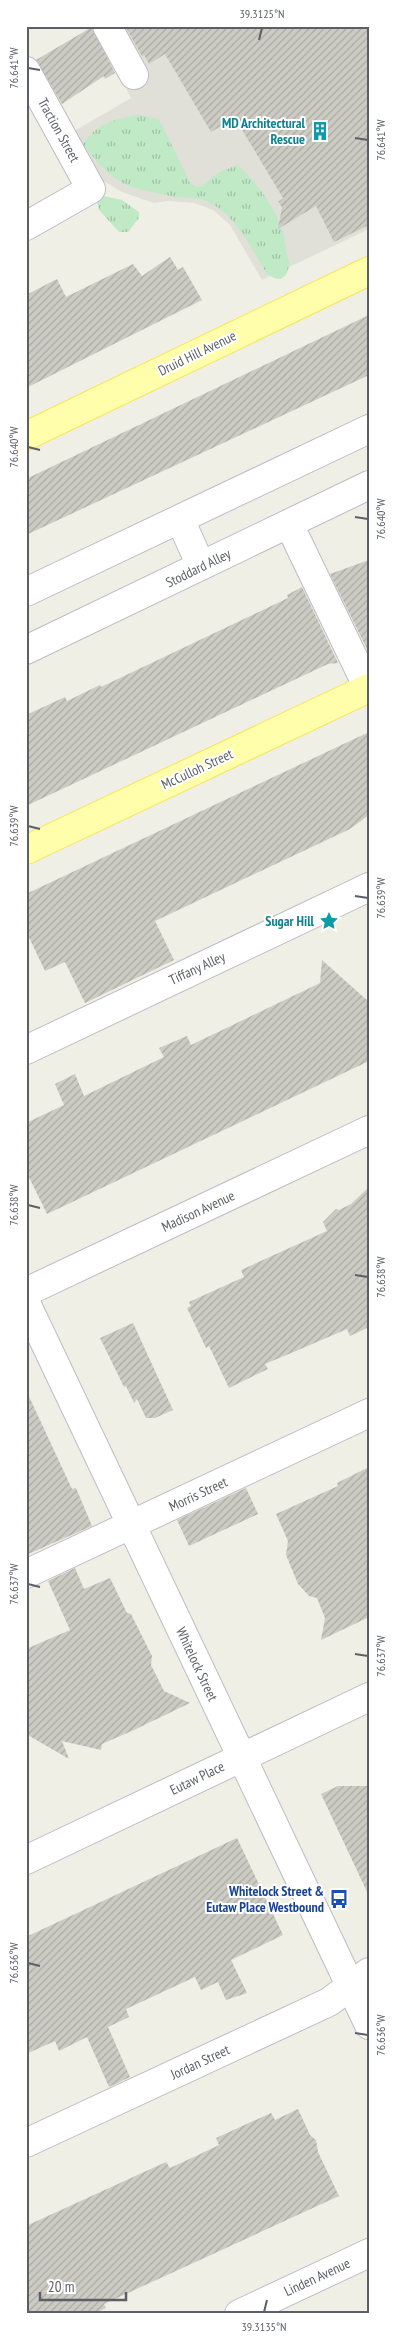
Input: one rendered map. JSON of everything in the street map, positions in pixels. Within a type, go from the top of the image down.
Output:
[{"type":"main road","name":"Druid Hill Avenue","points":[[26,436],[369,270]]},
{"type":"main road","name":"McCulloh Street","points":[[26,850],[368,689]]},
{"type":"street","points":[[106,26],[134,75]]},
{"type":"street","name":"Traction Street","points":[[26,71],[91,189],[26,226]]},
{"type":"street","points":[[26,592],[369,429]]},
{"type":"street","name":"Stoddard Alley","points":[[26,650],[369,485]]},
{"type":"street","points":[[180,519],[202,566]]},
{"type":"street","points":[[289,524],[368,689]]},
{"type":"street","name":"Tiffany Alley","points":[[26,1050],[369,886]]},
{"type":"street","name":"Madison Avenue","points":[[26,1292],[369,1130]]},
{"type":"street","name":"Whitelock Street","points":[[26,1303],[240,1757],[359,1978],[369,2025]]},
{"type":"street","name":"Morris Street","points":[[26,1574],[369,1413]]},
{"type":"street","name":"Eutaw Place","points":[[26,1860],[240,1757],[369,1698]]},
{"type":"street","name":"Jordan Street","points":[[26,2143],[324,2004],[359,1978]]},
{"type":"street","name":"Linden Avenue","points":[[239,2314],[369,2253]]},
{"type":"shaded area","points":[[92,26],[369,26],[369,229],[262,280],[230,225],[213,210],[194,203],[169,201],[154,203],[122,192],[90,173],[71,133],[131,98]]},
{"type":"green space","points":[[139,115],[159,119],[190,183],[197,187],[202,186],[218,173],[237,165],[251,178],[258,186],[280,223],[290,265],[286,275],[281,279],[267,274],[242,233],[226,214],[217,207],[199,199],[159,194],[123,183],[104,169],[83,144],[94,131],[108,123]]},
{"type":"green space","points":[[99,195],[122,200],[139,212],[139,218],[128,232],[119,232],[99,210],[96,197]]},
{"type":"building","name":"MD Architectural Rescue","points":[[125,26],[369,26],[369,225],[334,242],[316,206],[278,229],[282,207],[278,202],[283,198],[235,118],[211,132],[165,54],[149,64],[144,55],[142,56]]},
{"type":"building","points":[[92,27],[115,73],[105,79],[104,76],[62,104],[36,60]]},
{"type":"building","points":[[170,257],[178,270],[183,267],[202,300],[26,388],[26,295],[57,279],[66,297],[133,264],[142,276]]},
{"type":"building","points":[[369,315],[369,375],[26,535],[26,479]]},
{"type":"building","points":[[369,560],[369,653],[330,574]]},
{"type":"building","points":[[302,587],[338,663],[328,664],[26,806],[26,715],[65,697],[67,701],[100,685],[101,687],[288,598],[287,595]]},
{"type":"building","points":[[369,732],[369,815],[350,829],[155,921],[174,960],[85,1003],[65,962],[45,971],[26,931],[26,894]]},
{"type":"building","points":[[322,960],[369,1002],[369,1061],[47,1214],[26,1171],[26,1123],[64,1105],[55,1084],[75,1074],[84,1096],[164,1057],[159,1048],[187,1036],[191,1045],[320,983]]},
{"type":"building","points":[[369,1187],[369,1327],[350,1336],[347,1329],[265,1364],[268,1369],[229,1388],[209,1346],[206,1348],[187,1308],[191,1306],[189,1302],[244,1277],[241,1270],[327,1231],[323,1222],[336,1209],[339,1210],[351,1204]]},
{"type":"building","points":[[133,1323],[173,1410],[155,1418],[146,1418],[137,1399],[134,1403],[100,1338]]},
{"type":"building","points":[[26,1390],[72,1489],[76,1488],[92,1526],[26,1555]]},
{"type":"building","points":[[369,1467],[369,1617],[321,1640],[325,1618],[317,1598],[309,1596],[298,1584],[286,1555],[288,1541],[276,1514],[338,1486],[337,1483]]},
{"type":"building","points":[[246,1488],[258,1514],[189,1546],[177,1520]]},
{"type":"building","points":[[75,1568],[84,1589],[110,1578],[127,1613],[131,1614],[152,1656],[151,1665],[164,1691],[190,1703],[102,1744],[101,1750],[62,1741],[69,1759],[26,1734],[26,1649],[70,1630],[48,1581]]},
{"type":"building","points":[[338,1786],[369,1786],[369,1896],[321,1794]]},
{"type":"building","points":[[237,1838],[283,1935],[231,1960],[247,1993],[226,2000],[218,1982],[201,1990],[195,1977],[126,2009],[129,2017],[108,2027],[130,2077],[109,2087],[87,2037],[59,2051],[55,2041],[26,2054],[26,1937]]},
{"type":"building","points":[[298,2109],[310,2135],[316,2140],[318,2152],[339,2196],[104,2304],[106,2308],[93,2314],[26,2314],[26,2226],[166,2162],[170,2168],[219,2145],[216,2138],[271,2113],[275,2120]]},
{"type":"place","name":"MD Architectural Rescue","points":[[320,131]]},
{"type":"place","name":"Sugar Hill","points":[[329,921]]},
{"type":"place","name":"Whitelock Street & Eutaw Place Westbound","points":[[339,1899]]}]
